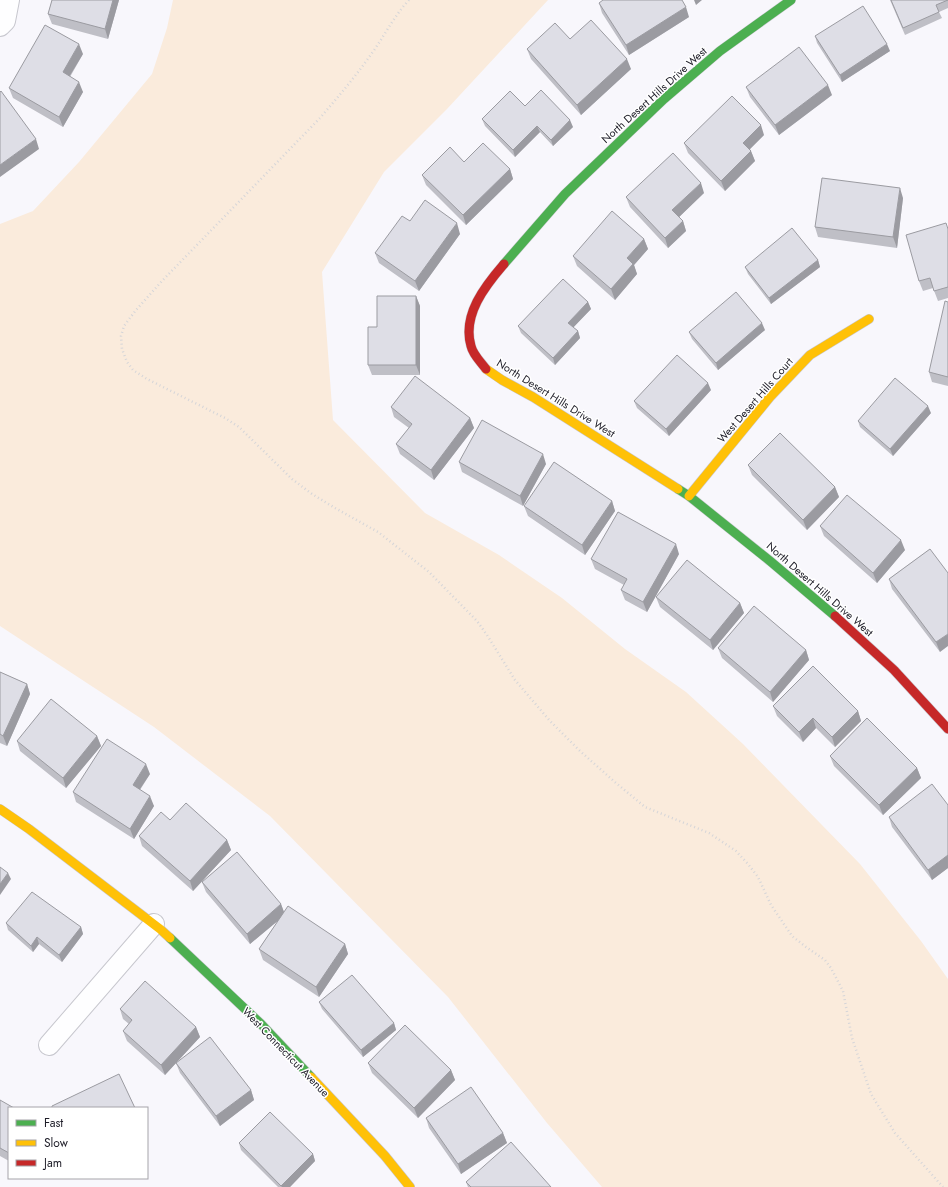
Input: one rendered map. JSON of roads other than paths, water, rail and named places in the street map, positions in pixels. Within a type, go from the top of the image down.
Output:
[{"type":"street","points":[[0,26],[5,21],[9,0]]},
{"type":"street","name":"North Desert Hills Drive West","points":[[791,0],[715,56],[664,99],[566,194],[490,281],[476,303],[471,318],[469,331],[471,347],[478,359],[488,370],[690,496],[847,626],[894,670],[948,729]]},
{"type":"street","name":"West Desert Hills Court","points":[[690,496],[770,397],[810,355],[869,319]]},
{"type":"street","name":"West Connecticut Avenue","points":[[0,809],[29,829],[154,924],[261,1024],[385,1156],[410,1187]]},
{"type":"street","points":[[49,1044],[154,924]]}]
